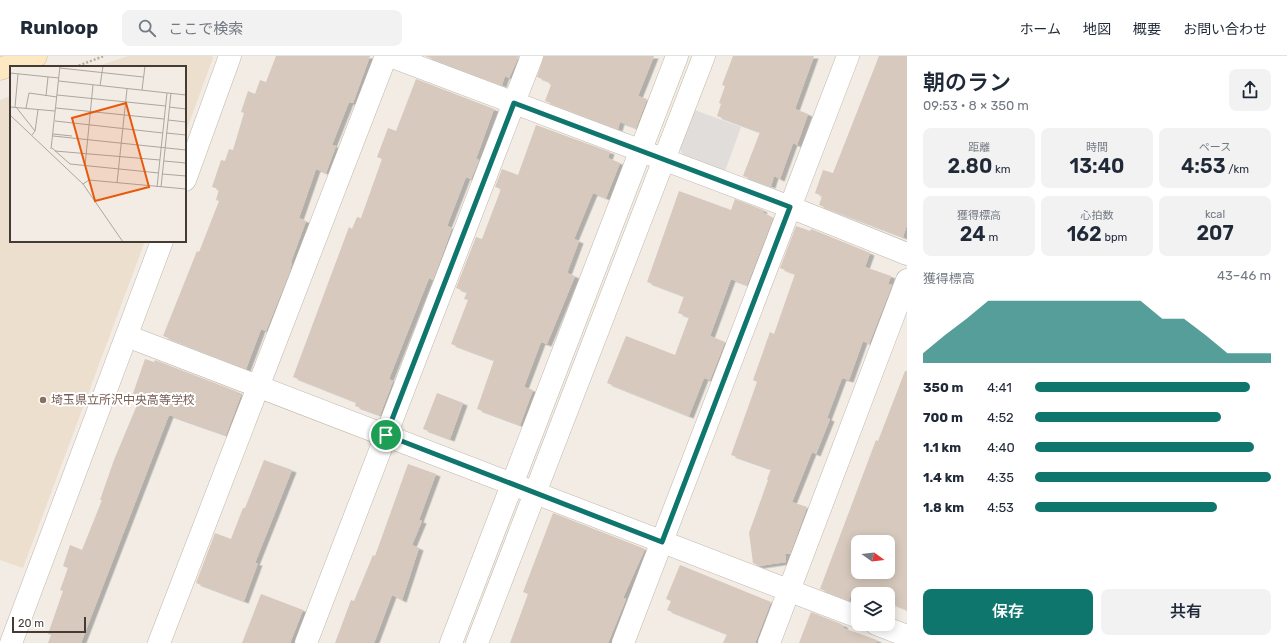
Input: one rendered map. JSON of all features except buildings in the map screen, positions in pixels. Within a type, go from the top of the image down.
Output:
[{"type":"street","points":[[0,69],[36,56]]},
{"type":"street","points":[[186,177],[230,56]]},
{"type":"street","points":[[159,643],[386,56]]},
{"type":"street","points":[[390,56],[790,207],[907,254]]},
{"type":"street","points":[[306,643],[532,56]]},
{"type":"street","points":[[451,643],[677,56]]},
{"type":"street","points":[[477,643],[704,56]]},
{"type":"street","points":[[622,643],[848,56]]},
{"type":"street","points":[[11,643],[162,242]]},
{"type":"street","points":[[769,643],[907,280]]},
{"type":"street","points":[[127,336],[851,614]]},
{"type":"street","points":[[894,631],[907,636]]},
{"type":"path","points":[[77,66],[104,56]]},
{"type":"shaded area","points":[[128,56],[212,56],[213,58],[186,131],[186,66],[98,66]]},
{"type":"shaded area","name":"埼玉県立所沢中央高等学校","points":[[10,96],[10,242],[145,242],[23,568],[0,560],[0,100]]},
{"type":"shaded area","points":[[692,109],[741,127],[725,171],[683,155],[678,145]]},
{"type":"place","name":"埼玉県立所沢中央高等学校","points":[[43,400]]},
{"type":"route","points":[[514,103],[790,207],[662,542],[386,435],[514,103]]}]
